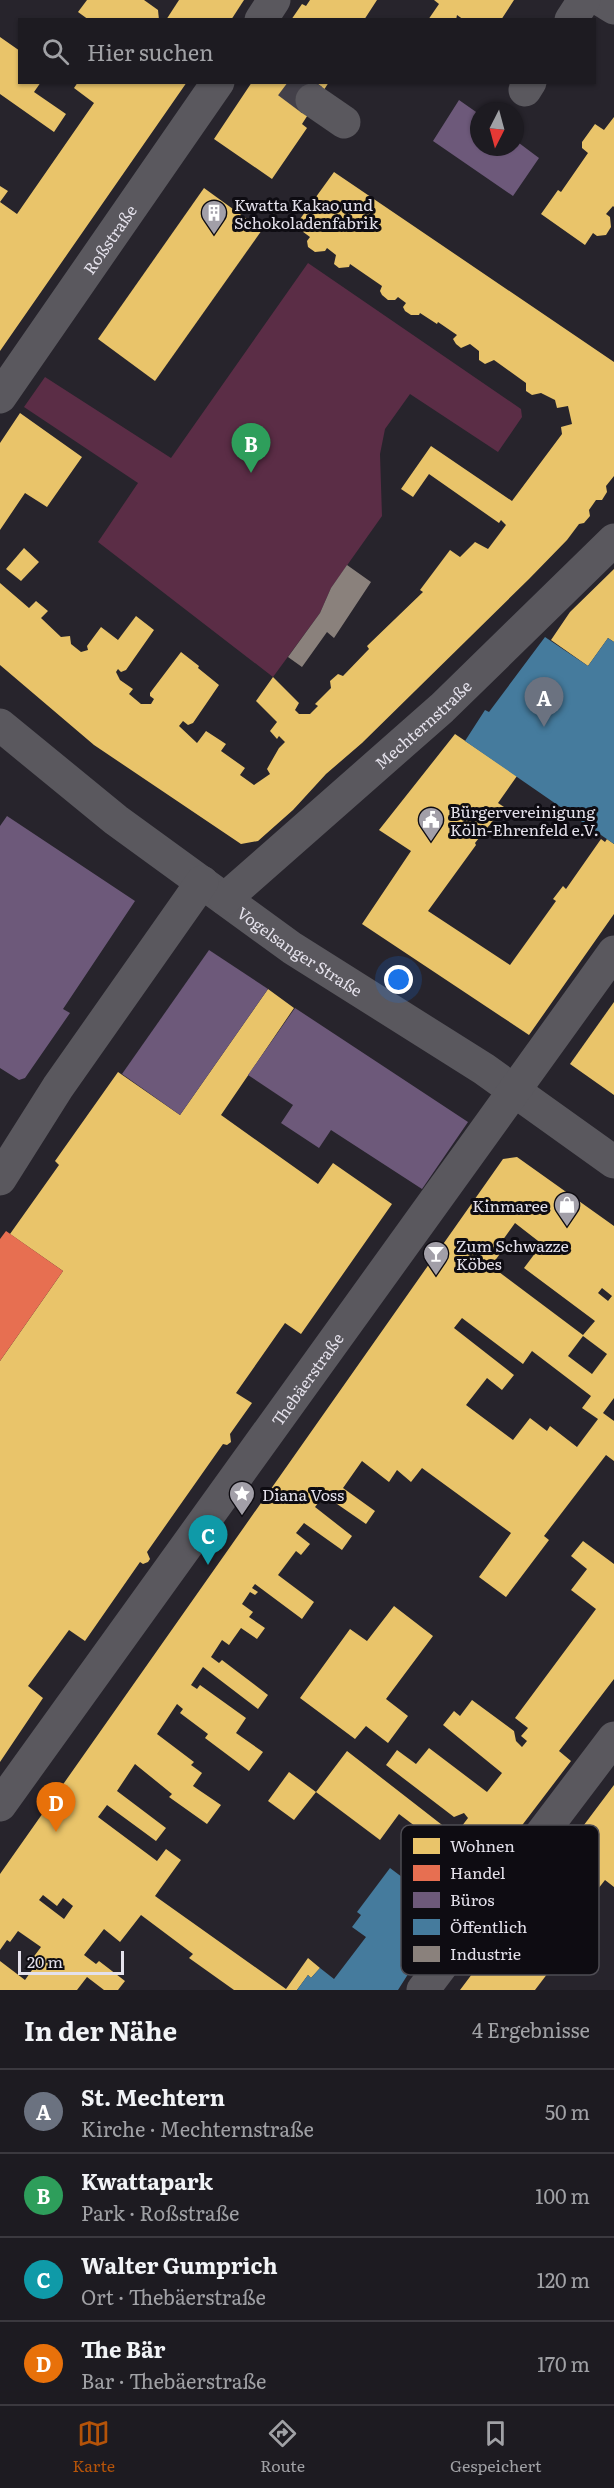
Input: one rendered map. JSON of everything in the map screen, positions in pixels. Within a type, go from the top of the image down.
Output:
[{"type":"street","points":[[262,18],[274,0]]},
{"type":"street","points":[[572,18],[584,0]]},
{"type":"street","points":[[602,0],[614,8]]},
{"type":"street","name":"Roßstraße","points":[[0,397],[217,84]]},
{"type":"street","points":[[312,100],[344,122]]},
{"type":"street","name":"Mechternstraße","points":[[0,1179],[58,1088],[213,891],[442,708],[614,540]]},
{"type":"street","name":"Vogelsanger Straße","points":[[0,725],[116,820],[303,956],[465,1057],[614,1162]]},
{"type":"street","name":"Thebäerstraße","points":[[0,1805],[614,952]]},
{"type":"street","points":[[548,1825],[614,1738]]},
{"type":"street","points":[[423,1990],[434,1975]]},
{"type":"shaded area","points":[[308,263],[521,409],[522,417],[498,452],[410,394],[385,429],[380,454],[382,516],[331,588],[320,613],[273,677],[98,542],[138,483],[24,407],[45,377],[171,458]]},
{"type":"building: Wohnen","points":[[87,0],[144,0],[158,10],[159,18],[86,18],[78,12]]},
{"type":"building: Wohnen","points":[[179,0],[244,0],[232,18],[167,18]]},
{"type":"building: Wohnen","points":[[310,0],[377,0],[365,18],[292,18],[302,4],[306,6]]},
{"type":"building: Wohnen","points":[[434,0],[514,0],[502,18],[461,18],[457,15],[456,18],[429,18],[439,4]]},
{"type":"building: Wohnen","points":[[0,37],[18,50],[18,84],[40,84],[34,92],[66,114],[54,132],[0,94]]},
{"type":"building: Wohnen","points":[[77,84],[186,84],[0,351],[0,202],[17,214],[94,103],[74,88]]},
{"type":"building: Wohnen","points":[[251,84],[328,84],[302,124],[307,128],[272,179],[214,139]]},
{"type":"building: Wohnen","points":[[614,117],[614,207],[606,214],[610,217],[611,227],[606,235],[597,236],[593,233],[585,245],[541,214],[558,190],[561,192],[588,153],[582,148],[582,142],[595,124],[604,130]]},
{"type":"building: Wohnen","points":[[334,172],[614,362],[614,476],[606,486],[607,492],[602,500],[596,500],[589,510],[590,516],[584,523],[579,524],[567,540],[529,579],[362,743],[326,774],[293,810],[258,841],[241,844],[94,745],[0,665],[0,583],[29,608],[36,601],[48,611],[41,618],[61,637],[70,636],[71,644],[81,652],[88,650],[87,646],[101,627],[118,640],[136,616],[154,630],[126,670],[121,672],[118,669],[116,672],[120,680],[133,689],[129,694],[141,704],[151,704],[154,699],[150,693],[181,652],[219,685],[193,723],[188,725],[183,721],[179,726],[197,743],[206,731],[226,744],[221,751],[245,768],[240,775],[254,785],[270,774],[267,769],[285,742],[279,736],[277,739],[270,731],[277,722],[256,701],[273,677],[299,703],[295,710],[299,714],[310,714],[318,706],[315,704],[331,688],[330,681],[338,674],[343,676],[369,649],[367,646],[423,592],[420,590],[450,550],[460,557],[475,542],[488,549],[506,525],[501,520],[499,523],[429,474],[413,497],[401,489],[431,446],[512,501],[562,434],[561,427],[572,424],[568,406],[557,408],[555,400],[541,393],[532,395],[526,391],[526,383],[494,360],[485,364],[479,360],[479,351],[470,344],[461,348],[453,339],[457,335],[438,322],[437,324],[420,313],[411,315],[403,307],[406,303],[398,297],[395,300],[388,300],[380,291],[382,286],[350,264],[349,267],[339,268],[334,264],[336,255],[327,248],[325,251],[315,252],[308,247],[307,241],[310,237],[295,226]]},
{"type":"building: Wohnen","points":[[0,186],[8,191],[0,202]]},
{"type":"building: Wohnen","points":[[204,188],[262,230],[155,381],[98,339]]},
{"type":"building: Wohnen","points":[[20,413],[82,457],[47,507],[25,493],[0,530],[0,443]]},
{"type":"building: Wohnen","points":[[24,548],[39,562],[21,581],[6,569]]},
{"type":"building: Wohnen","points":[[614,569],[614,642],[608,638],[588,666],[551,640],[570,612]]},
{"type":"building: Wohnen","points":[[455,734],[517,776],[498,803],[504,807],[475,843],[476,845],[428,911],[510,965],[556,901],[553,899],[563,886],[566,889],[601,839],[605,842],[607,839],[614,844],[614,914],[529,1035],[362,924],[411,851],[379,830]]},
{"type":"building: Wohnen","points":[[268,989],[294,1008],[221,1115],[318,1184],[333,1163],[392,1204],[301,1334],[285,1323],[236,1393],[252,1403],[230,1434],[231,1442],[227,1445],[223,1444],[147,1552],[150,1559],[148,1562],[143,1564],[140,1562],[85,1641],[69,1630],[28,1686],[43,1698],[0,1762],[0,1361],[63,1271],[10,1234],[59,1165],[55,1161],[118,1072],[180,1115]]},
{"type":"building: Wohnen","points":[[614,1002],[614,1095],[570,1064]]},
{"type":"building: Wohnen","points":[[517,1157],[614,1226],[614,1398],[603,1413],[614,1421],[614,1461],[606,1455],[544,1536],[549,1540],[506,1597],[479,1577],[511,1533],[422,1468],[411,1482],[397,1470],[389,1482],[362,1461],[343,1488],[375,1511],[366,1524],[324,1495],[315,1507],[352,1536],[342,1550],[304,1523],[296,1533],[310,1544],[301,1555],[296,1551],[278,1575],[314,1602],[302,1619],[255,1584],[252,1588],[258,1592],[255,1595],[250,1592],[242,1604],[253,1612],[249,1617],[265,1628],[257,1639],[241,1628],[229,1645],[222,1640],[211,1657],[219,1663],[222,1660],[268,1695],[258,1709],[203,1667],[191,1685],[197,1689],[200,1685],[246,1718],[236,1733],[263,1752],[249,1771],[205,1738],[208,1734],[180,1713],[183,1709],[177,1704],[157,1734],[194,1762],[191,1765],[202,1773],[193,1786],[221,1805],[207,1824],[169,1797],[172,1794],[135,1764],[117,1791],[166,1828],[156,1841],[107,1805],[98,1817],[157,1861],[166,1849],[181,1860],[155,1896],[286,1989],[308,1958],[320,1968],[311,1978],[308,1975],[297,1990],[234,1990],[189,1958],[193,1954],[141,1915],[120,1942],[104,1929],[84,1955],[96,1964],[99,1961],[125,1981],[118,1990],[104,1990],[87,1977],[77,1990],[0,1990],[0,1961],[25,1980],[37,1963],[32,1959],[41,1947],[18,1931],[0,1950],[0,1874],[503,1159]],"holes":[[[515,1223],[542,1244],[524,1268],[595,1321],[583,1335],[491,1266],[502,1251],[497,1248]],[[602,1288],[612,1296],[608,1301],[598,1293]],[[462,1318],[523,1364],[532,1351],[591,1396],[582,1408],[598,1419],[577,1447],[550,1426],[547,1431],[530,1418],[513,1440],[466,1405],[487,1378],[502,1390],[514,1375],[454,1328]],[[583,1336],[607,1354],[592,1374],[568,1356]],[[43,1895],[57,1906],[63,1898],[73,1906],[64,1919],[39,1900]]]},
{"type":"building: Wohnen","points":[[583,1541],[614,1564],[614,1679],[559,1751],[571,1761],[522,1825],[463,1825],[468,1818],[464,1813],[454,1817],[386,1765],[397,1750],[416,1764],[429,1748],[487,1792],[502,1773],[443,1725],[454,1711],[460,1716],[472,1700],[514,1731],[516,1741],[522,1747],[527,1741],[521,1736],[528,1728],[515,1718],[596,1609],[571,1590],[587,1569],[571,1556]]},
{"type":"building: Wohnen","points":[[394,1606],[433,1636],[386,1699],[408,1716],[388,1743],[366,1726],[355,1739],[300,1698],[350,1629],[367,1641]]},
{"type":"building: Wohnen","points":[[347,1751],[442,1825],[414,1825],[399,1814],[380,1840],[316,1792]]},
{"type":"building: Wohnen","points":[[289,1772],[316,1792],[294,1820],[268,1801]]},
{"type":"building: Wohnen","points":[[614,1785],[614,1887],[605,1880],[599,1888],[599,1825],[584,1825]]},
{"type":"building: Wohnen","points":[[471,1975],[546,1975],[535,1990],[460,1990]]},
{"type":"building: Handel","points":[[6,1231],[63,1271],[0,1361],[0,1239]]},
{"type":"building: Büros","points":[[459,100],[470,108],[470,156],[524,156],[524,147],[539,158],[513,196],[433,141]]},
{"type":"building: Büros","points":[[7,816],[135,901],[63,1009],[70,1013],[25,1078],[19,1080],[0,1068],[0,826]]},
{"type":"building: Büros","points":[[209,950],[268,989],[180,1115],[122,1074]]},
{"type":"building: Büros","points":[[295,1008],[468,1122],[422,1189],[331,1130],[319,1148],[281,1123],[293,1105],[248,1075]]},
{"type":"building: Öffentlich","points":[[545,637],[588,666],[608,638],[614,642],[614,844],[465,741],[485,710],[489,712]]},
{"type":"building: Öffentlich","points":[[390,1868],[401,1876],[401,1975],[407,1975],[398,1990],[297,1990],[308,1975],[311,1978],[320,1968],[334,1979],[366,1937],[352,1927],[361,1915],[357,1912]]},
{"type":"building: Industrie","points":[[347,565],[371,582],[334,638],[327,632],[302,667],[288,657],[320,613],[331,588]]},
{"type":"tunnel","points":[[291,84],[312,100]]},
{"type":"place","name":"Kwatta Kakao und Schokoladenfabrik","points":[[214,236]]},
{"type":"place","name":"Kwattapark","points":[[251,473]]},
{"type":"place","name":"St. Mechtern","points":[[544,727]]},
{"type":"place","name":"Bürgervereinigung Köln-Ehrenfeld e.V.","points":[[431,843]]},
{"type":"place","name":"Kinmaree","points":[[567,1228]]},
{"type":"place","name":"Zum Schwazze Köbes","points":[[436,1277]]},
{"type":"place","name":"Diana Voss","points":[[242,1517]]},
{"type":"place","name":"Walter Gumprich","points":[[208,1565]]},
{"type":"place","name":"The Bär","points":[[56,1832]]}]
